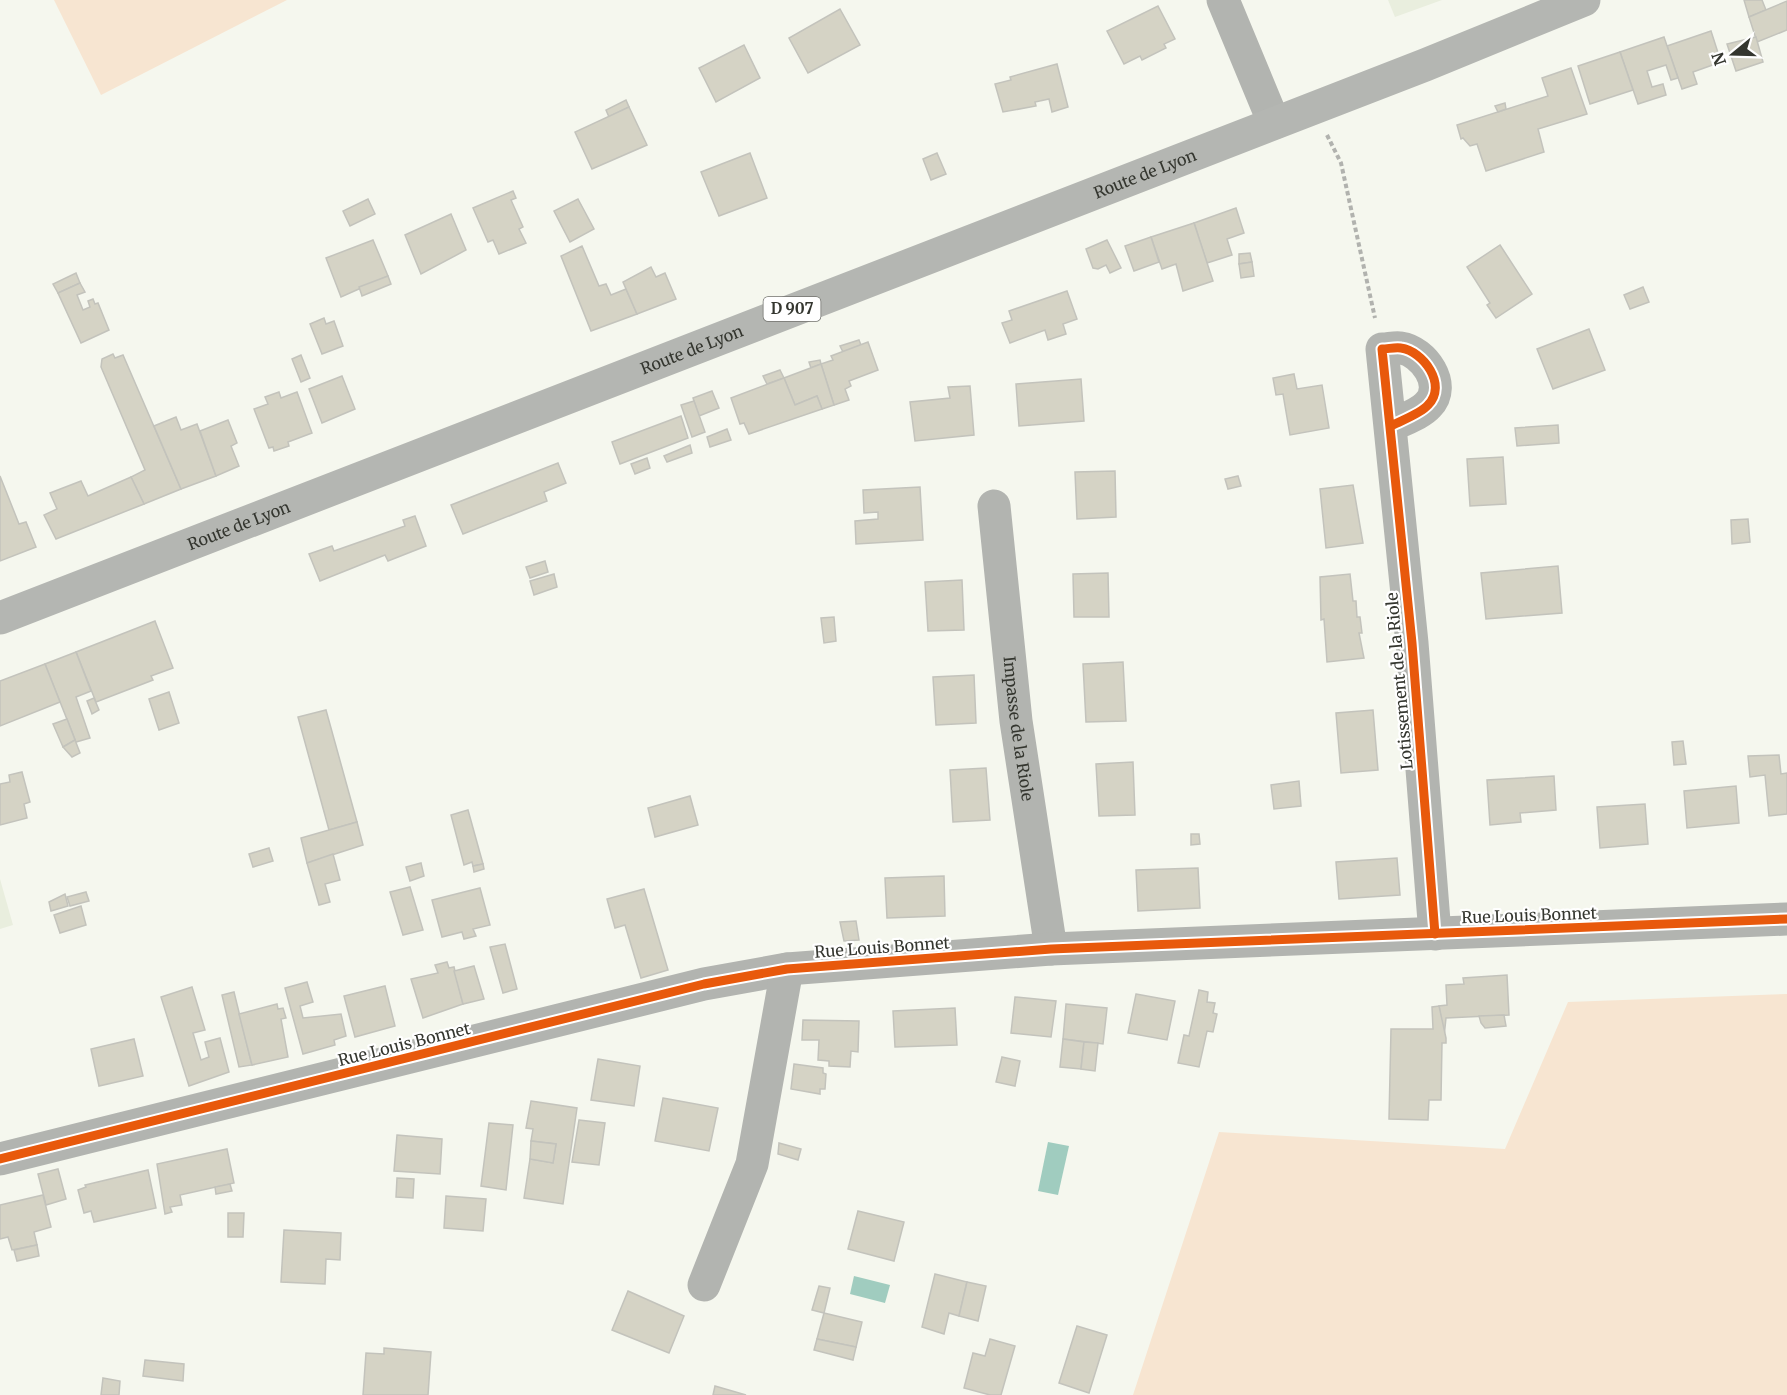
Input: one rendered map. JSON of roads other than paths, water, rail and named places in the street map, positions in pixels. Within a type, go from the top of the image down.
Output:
[{"type":"main road","name":"Route de Lyon","points":[[0,618],[1274,123],[1584,0]]},
{"type":"street","points":[[1223,0],[1274,123]]},
{"type":"street","name":"Lotissement de la Riole","points":[[1391,426],[1429,405],[1434,394],[1433,376],[1423,359],[1402,348],[1382,349],[1412,643],[1435,934]]},
{"type":"street","name":"Impasse de la Riole","points":[[994,506],[1016,721],[1052,949]]},
{"type":"street","name":"Rue Louis Bonnet","points":[[0,1159],[704,984],[787,969],[1052,949],[1787,919]]},
{"type":"street","points":[[704,1285],[752,1164],[787,969]]},
{"type":"water","points":[[1048,1142],[1069,1146],[1058,1195],[1038,1191]]},
{"type":"water","points":[[854,1276],[890,1285],[885,1303],[850,1294]]}]
